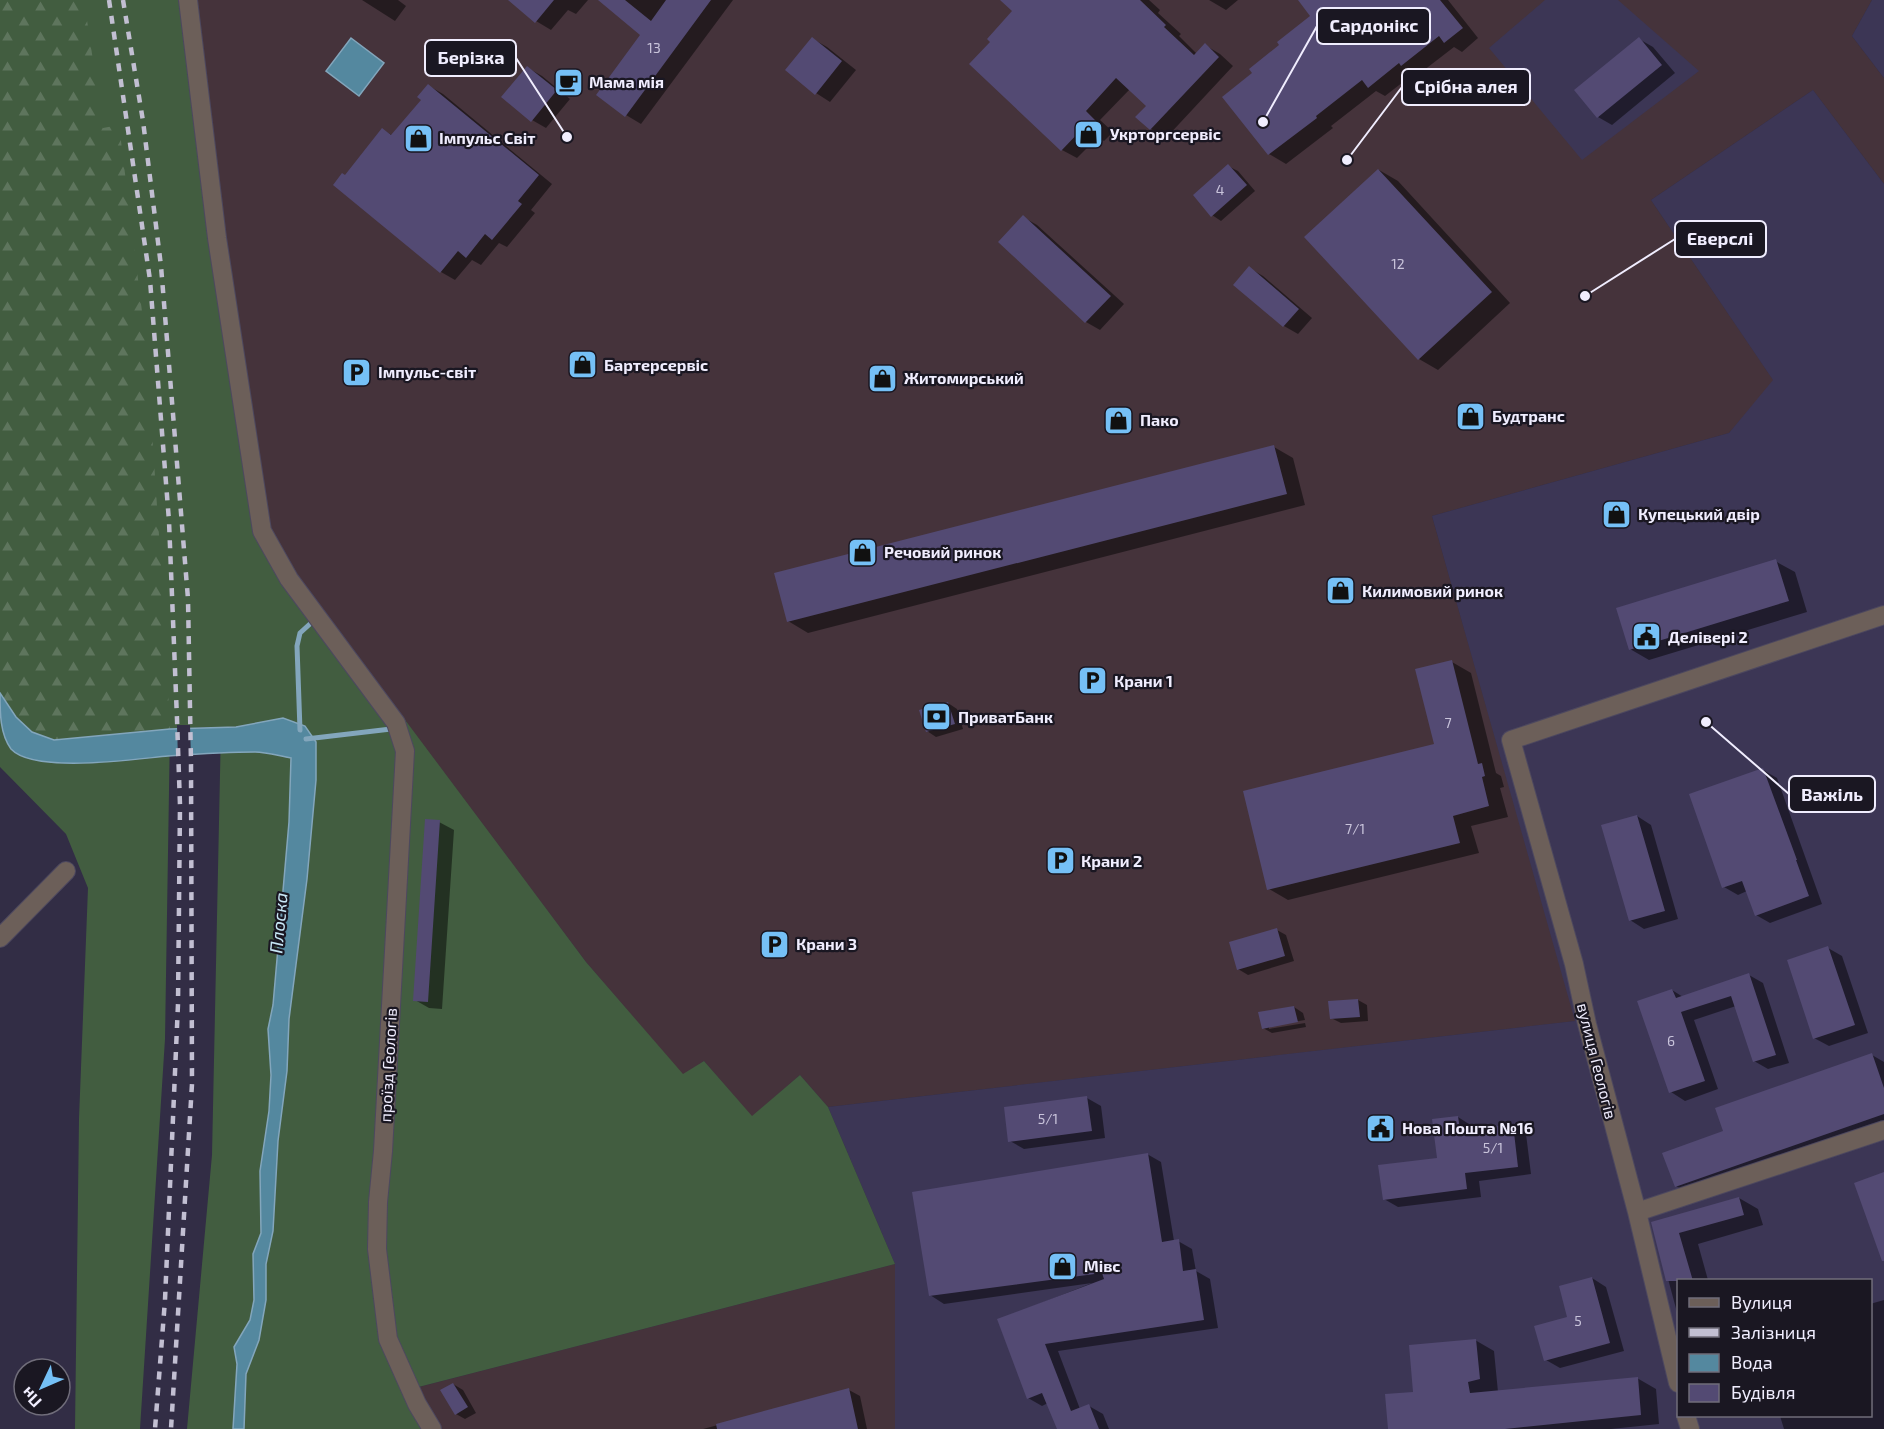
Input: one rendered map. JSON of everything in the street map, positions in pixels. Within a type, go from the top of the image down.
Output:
[{"type":"street","name":"проїзд Геологів","points":[[188,0],[217,238],[262,531],[289,579],[396,723],[405,751],[377,1249],[388,1339],[417,1404],[432,1429]]},
{"type":"street","name":"вулиця Геологів","points":[[1677,1379],[1637,1212],[1557,901],[1511,740],[1884,615]]},
{"type":"street","points":[[0,938],[66,872]]},
{"type":"street","points":[[1637,1212],[1884,1130]]},
{"type":"shaded area","name":"Речовий ринок","points":[[197,0],[1872,0],[1852,36],[1884,78],[1884,184],[1813,90],[1651,200],[1774,381],[1729,433],[1432,516],[1576,1021],[828,1107],[800,1075],[752,1117],[704,1061],[683,1075],[586,962],[296,575],[270,529],[225,236]]},
{"type":"shaded area","points":[[1545,0],[1618,0],[1699,71],[1582,160],[1489,48]]},
{"type":"shaded area","points":[[1872,0],[1884,0],[1884,78],[1852,36]]},
{"type":"shaded area","points":[[1813,90],[1884,184],[1884,1429],[895,1429],[895,1264],[828,1107],[1575,1021],[1432,516],[1729,433],[1773,380],[1651,200]]},
{"type":"shaded area","points":[[895,1264],[895,1429],[441,1429],[419,1387]]},
{"type":"green space","points":[[0,0],[188,0],[262,532],[378,699],[385,693],[586,962],[683,1074],[704,1061],[752,1116],[800,1075],[828,1107],[895,1264],[403,1391],[424,1429],[187,1429],[212,1155],[221,727],[170,729],[165,1039],[140,1429],[75,1429],[79,1119],[88,888],[66,834],[0,767]]},
{"type":"green space","points":[[0,0],[84,0],[103,128],[119,125],[146,344],[170,729],[54,740],[32,732],[16,717],[0,693]]},
{"type":"water","points":[[351,38],[384,63],[359,96],[326,71]]},
{"type":"water","points":[[0,693],[16,717],[32,732],[54,740],[170,729],[236,727],[283,718],[305,726],[316,742],[316,780],[307,879],[289,1019],[287,1071],[278,1141],[273,1231],[266,1264],[266,1300],[259,1340],[246,1374],[244,1429],[233,1429],[237,1364],[234,1347],[250,1320],[254,1300],[253,1254],[261,1233],[260,1171],[269,1111],[271,1075],[268,1029],[273,1005],[289,822],[291,758],[244,752],[110,762],[62,763],[23,757],[11,749],[7,743],[1,723]]},
{"type":"pier","points":[[177,725],[190,725],[191,758],[178,759]]},
{"type":"building","points":[[508,0],[554,0],[535,23]]},
{"type":"building","points":[[598,0],[625,0],[651,21],[666,0],[711,0],[625,117],[596,95],[640,35]]},
{"type":"building","name":"Укрторгсервіс","points":[[1000,0],[1140,0],[1194,55],[1205,43],[1219,57],[1150,130],[1135,117],[1146,106],[1116,78],[1086,111],[1098,123],[1088,134],[1083,128],[1061,151],[969,64],[990,42],[987,39],[1012,11]]},
{"type":"building","points":[[1298,0],[1440,0],[1463,28],[1444,43],[1439,36],[1401,66],[1399,63],[1368,88],[1362,80],[1268,155],[1222,97],[1252,73],[1249,69],[1279,45],[1277,42],[1310,16]]},
{"type":"building","points":[[812,37],[842,61],[815,95],[785,70]]},
{"type":"building","points":[[1639,37],[1662,65],[1597,118],[1574,90]]},
{"type":"building","points":[[527,66],[557,90],[531,122],[501,97]]},
{"type":"building","name":"Імпульс Світ","points":[[428,84],[539,175],[518,201],[522,204],[492,240],[485,234],[466,258],[458,251],[440,273],[333,185],[342,173],[345,175],[382,128],[391,135],[421,100],[417,97]]},
{"type":"building","points":[[1228,164],[1247,185],[1211,217],[1193,195]]},
{"type":"building","points":[[1378,169],[1492,292],[1418,360],[1304,237]]},
{"type":"building","points":[[1023,215],[1111,296],[1085,323],[998,242]]},
{"type":"building","points":[[1249,266],[1299,309],[1283,327],[1233,285]]},
{"type":"building","points":[[1274,445],[1287,494],[787,622],[774,573]]},
{"type":"building","points":[[1776,559],[1789,601],[1629,650],[1616,608]]},
{"type":"building","points":[[1452,660],[1478,764],[1482,763],[1485,776],[1482,777],[1489,806],[1453,816],[1460,843],[1267,890],[1243,791],[1434,744],[1415,669]]},
{"type":"building","points":[[948,702],[955,724],[926,732],[919,710]]},
{"type":"building","points":[[1763,768],[1809,896],[1755,916],[1742,881],[1722,888],[1689,794]]},
{"type":"building","points":[[1637,815],[1665,911],[1629,921],[1601,825]]},
{"type":"building","points":[[425,819],[440,820],[428,1002],[413,1001]]},
{"type":"building","points":[[1277,928],[1285,956],[1237,970],[1229,942]]},
{"type":"building","points":[[1828,946],[1855,1025],[1813,1039],[1787,960]]},
{"type":"building","points":[[1749,973],[1776,1055],[1753,1062],[1731,996],[1681,1012],[1705,1081],[1669,1093],[1637,1001],[1672,989],[1676,998]]},
{"type":"building","points":[[1358,999],[1360,1017],[1330,1019],[1328,1001]]},
{"type":"building","points":[[1294,1006],[1298,1022],[1262,1029],[1258,1012]]},
{"type":"building","points":[[1872,1053],[1884,1088],[1884,1114],[1675,1187],[1662,1153],[1723,1131],[1715,1108]]},
{"type":"building","points":[[1087,1096],[1092,1131],[1008,1142],[1004,1107]]},
{"type":"building","points":[[1458,1116],[1460,1130],[1513,1124],[1518,1167],[1465,1173],[1467,1189],[1383,1200],[1378,1165],[1437,1158],[1432,1119]]},
{"type":"building","name":"Мівс","points":[[1148,1153],[1162,1242],[1179,1239],[1183,1271],[1196,1269],[1204,1320],[1045,1344],[1071,1411],[1089,1404],[1099,1429],[1057,1429],[1042,1393],[1027,1399],[997,1319],[1104,1279],[1102,1273],[929,1296],[912,1192]]},
{"type":"building","points":[[1884,1172],[1884,1261],[1882,1261],[1854,1183]]},
{"type":"building","points":[[1739,1197],[1744,1215],[1679,1233],[1692,1279],[1677,1279],[1677,1281],[1666,1281],[1651,1222]]},
{"type":"building","points":[[1592,1277],[1610,1343],[1544,1361],[1534,1326],[1567,1317],[1559,1286]]},
{"type":"building","points":[[1476,1339],[1480,1379],[1468,1382],[1470,1393],[1638,1377],[1641,1415],[1505,1429],[1388,1429],[1385,1394],[1413,1392],[1409,1345]]},
{"type":"building","points":[[453,1383],[468,1407],[455,1415],[440,1390]]},
{"type":"building","points":[[849,1388],[858,1429],[717,1429],[716,1424]]},
{"type":"waterway","points":[[300,730],[297,646],[300,633],[311,623]]},
{"type":"waterway","points":[[306,739],[391,729]]},
{"type":"railway","points":[[109,0],[150,280],[169,521],[180,805],[178,1004],[165,1300],[155,1429]]},
{"type":"railway","points":[[123,0],[143,121],[161,266],[188,599],[192,1084],[171,1429]]},
{"type":"place","name":"Мама мія","points":[[568,82]]},
{"type":"place","name":"Сардонікс","points":[[1263,122]]},
{"type":"place","name":"Укрторгсервіс","points":[[1089,134]]},
{"type":"place","name":"Берізка","points":[[567,137]]},
{"type":"place","name":"Імпульс Світ","points":[[418,138]]},
{"type":"place","name":"Срібна алея","points":[[1347,160]]},
{"type":"place","name":"Еверслі","points":[[1585,296]]},
{"type":"place","name":"Бартерсервіс","points":[[583,365]]},
{"type":"place","name":"Імпульс-світ","points":[[357,372]]},
{"type":"place","name":"Житомирський","points":[[883,378]]},
{"type":"place","name":"Будтранс","points":[[1471,416]]},
{"type":"place","name":"Пако","points":[[1119,420]]},
{"type":"place","name":"Купецький двір","points":[[1617,514]]},
{"type":"place","name":"Речовий ринок","points":[[863,552]]},
{"type":"place","name":"Килимовий ринок","points":[[1341,591]]},
{"type":"place","name":"Делівері 2","points":[[1647,637]]},
{"type":"place","name":"Крани 1","points":[[1093,681]]},
{"type":"place","name":"ПриватБанк","points":[[937,717]]},
{"type":"place","name":"Важіль","points":[[1706,722]]},
{"type":"place","name":"Крани 2","points":[[1060,861]]},
{"type":"place","name":"Крани 3","points":[[775,944]]},
{"type":"place","name":"Нова Пошта №16","points":[[1381,1128]]},
{"type":"place","name":"Мівс","points":[[1063,1266]]},
{"type":"water label","name":"Плоска","points":[[279,923]]}]
